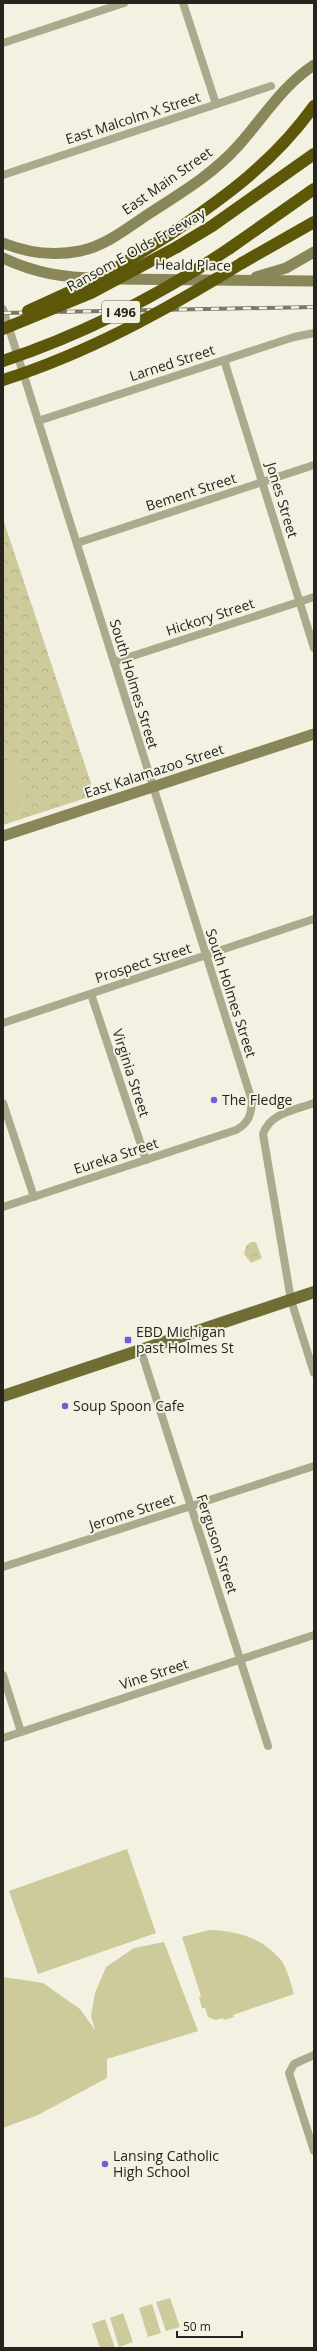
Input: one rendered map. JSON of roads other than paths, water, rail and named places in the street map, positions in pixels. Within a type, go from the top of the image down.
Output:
[{"type":"highway","points":[[3,321],[47,304],[98,278],[169,235],[259,169],[287,141],[314,106]]},
{"type":"highway","name":"Ransom E Olds Freeway","points":[[3,329],[91,293],[177,247],[202,232],[314,154]]},
{"type":"highway","name":"I 496","points":[[3,361],[64,338],[130,307],[177,281],[230,248],[314,189]]},
{"type":"highway","points":[[3,380],[55,362],[110,338],[314,222]]},
{"type":"main road","points":[[3,1396],[314,1292]]},
{"type":"street","points":[[3,43],[124,3]]},
{"type":"street","points":[[183,3],[216,104]]},
{"type":"street","name":"East Main Street","points":[[3,243],[32,252],[61,253],[89,248],[114,237],[216,168],[238,146],[284,89],[314,64]]},
{"type":"street","name":"East Malcolm X Street","points":[[3,175],[271,86]]},
{"type":"street","points":[[232,280],[256,277],[280,270],[314,252]]},
{"type":"street","name":"Heald Place","points":[[3,258],[35,272],[64,277],[314,281]]},
{"type":"street","name":"South Holmes Street","points":[[3,309],[152,787],[252,1101],[249,1119],[245,1125],[236,1130]]},
{"type":"street","name":"Larned Street","points":[[38,421],[294,337],[314,333]]},
{"type":"street","name":"Jones Street","points":[[224,360],[314,648]]},
{"type":"street","name":"Bement Street","points":[[77,543],[314,465]]},
{"type":"street","name":"Hickory Street","points":[[114,662],[314,597]]},
{"type":"street","name":"East Kalamazoo Street","points":[[3,836],[314,734]]},
{"type":"street","name":"Prospect Street","points":[[3,1023],[314,919]]},
{"type":"street","name":"Virginia Street","points":[[91,994],[146,1160]]},
{"type":"street","points":[[3,1103],[34,1197]]},
{"type":"street","points":[[314,1103],[283,1114],[269,1121],[263,1134],[264,1150],[291,1300],[314,1373]]},
{"type":"street","name":"Eureka Street","points":[[3,1207],[236,1130]]},
{"type":"street","name":"Ferguson Street","points":[[141,1350],[268,1746]]},
{"type":"street","name":"Jerome Street","points":[[3,1567],[314,1466]]},
{"type":"street","name":"Vine Street","points":[[3,1738],[314,1635]]},
{"type":"street","points":[[3,1675],[21,1732]]},
{"type":"street","points":[[314,2055],[300,2060],[291,2067],[290,2080],[314,2151]]},
{"type":"railway","points":[[3,313],[314,307]]},
{"type":"place","name":"The Fledge","points":[[214,1100]]},
{"type":"place","name":"EBD Michigan past Holmes St","points":[[128,1340]]},
{"type":"place","name":"Soup Spoon Cafe","points":[[65,1406]]},
{"type":"place","name":"Lansing Catholic High School","points":[[105,2164]]}]
